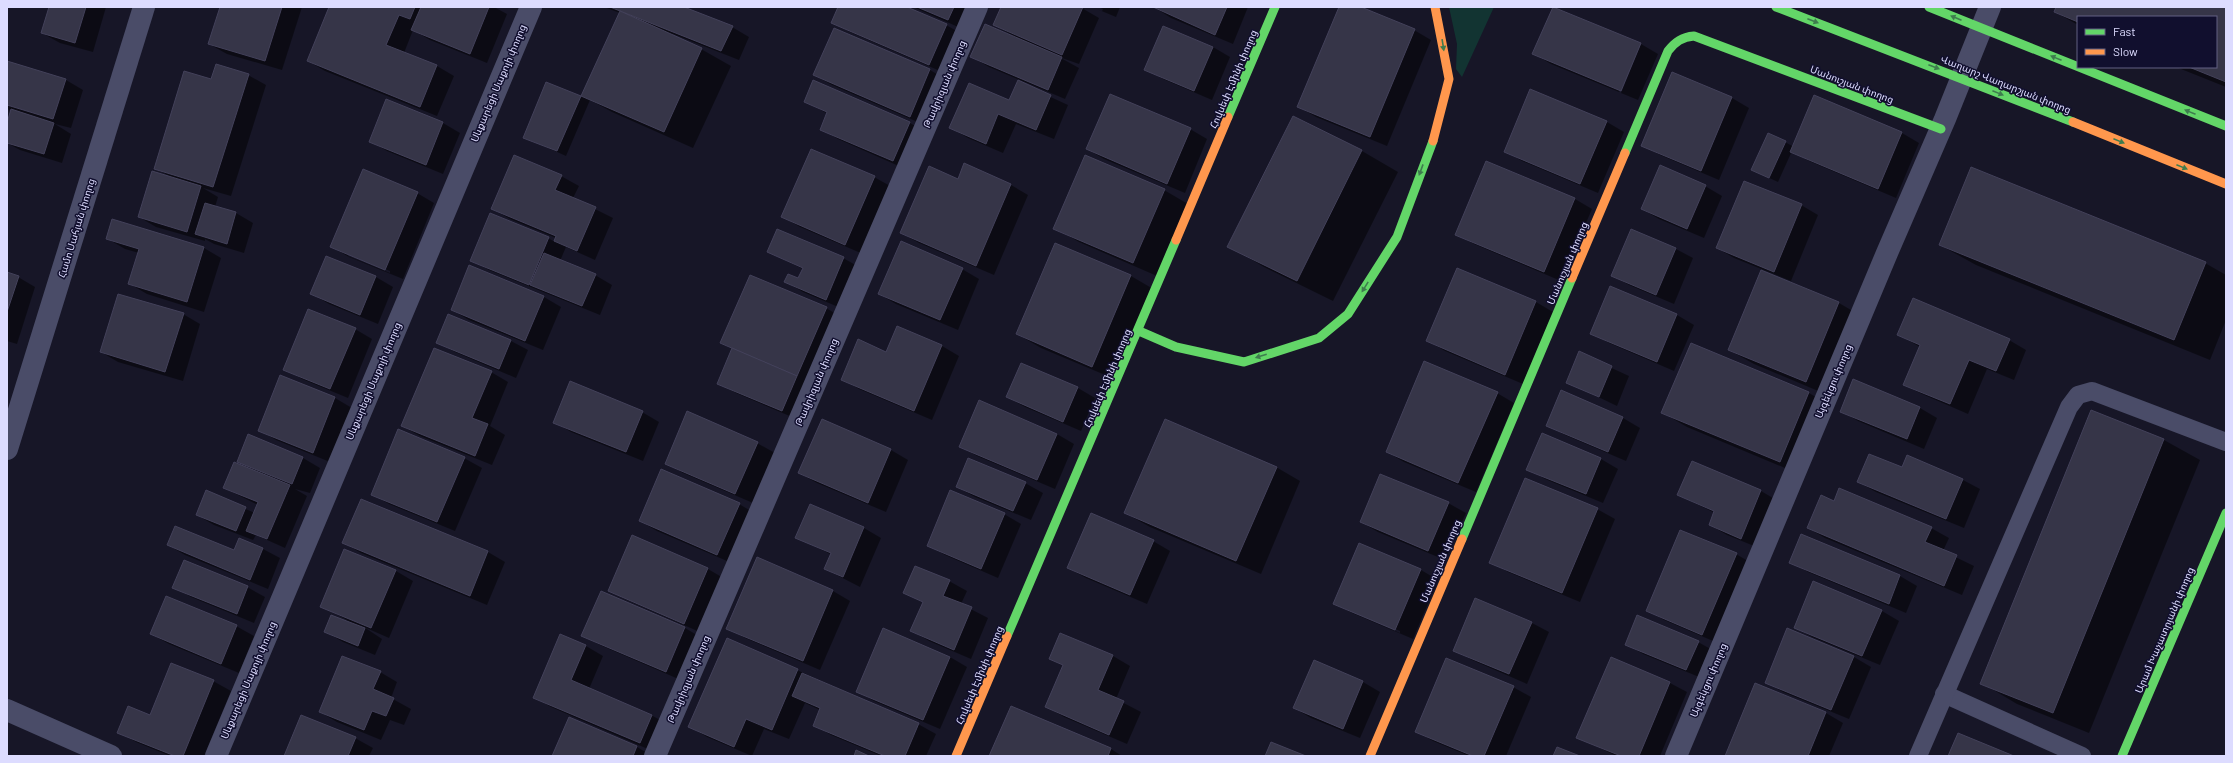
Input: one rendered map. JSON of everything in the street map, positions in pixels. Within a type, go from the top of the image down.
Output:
[{"type":"street","name":"Համո Սահյան փողոց","points":[[7,449],[144,7]]},
{"type":"street","name":"Սևքարեցի Սաքոյի փողոց","points":[[216,756],[531,7]]},
{"type":"street","name":"Թավրիզյան փողոց","points":[[655,756],[977,7]]},
{"type":"street","name":"Հովսեփ Էմինի փողոց","points":[[956,756],[1275,7]]},
{"type":"street","points":[[1138,331],[1176,347],[1244,362],[1319,338],[1348,314],[1397,237],[1436,133],[1449,79],[1435,7]]},
{"type":"street","name":"Վաղարշ Վաղարշյան փողոց","points":[[1776,7],[1962,78],[2226,184]]},
{"type":"street","points":[[1929,7],[2077,67]]},
{"type":"street","name":"Այգեկցու փողոց","points":[[1676,756],[1887,252],[1941,129],[1990,7]]},
{"type":"street","name":"Մանուշյան փողոց","points":[[1370,756],[1668,51],[1675,43],[1684,36],[1694,36],[1941,129]]},
{"type":"street","points":[[2080,68],[2226,126]]},
{"type":"street","name":"Արամ Խաչատրյանի փողոց","points":[[2122,756],[2226,512]]},
{"type":"street","points":[[7,710],[111,756]]},
{"type":"lane","points":[[1918,756],[2069,406],[2078,395],[2092,391],[2226,442]]},
{"type":"lane","points":[[1944,694],[2082,756]]},
{"type":"green space","points":[[1449,7],[1494,7],[1462,77],[1456,69],[1457,44]]},
{"type":"building","points":[[49,7],[86,7],[75,43],[41,33]]},
{"type":"building","points":[[220,7],[282,7],[265,61],[208,44]]},
{"type":"building","points":[[329,7],[415,7],[410,19],[399,15],[386,45],[437,65],[420,107],[307,61]]},
{"type":"building","points":[[421,7],[489,7],[470,54],[411,30]]},
{"type":"building","points":[[610,7],[684,7],[733,26],[721,51]]},
{"type":"building","points":[[838,7],[907,7],[947,24],[929,65],[831,23]]},
{"type":"building","points":[[917,7],[954,7],[948,20]]},
{"type":"building","points":[[1001,7],[1083,7],[1062,55],[993,25]]},
{"type":"building","points":[[1153,7],[1227,7],[1215,35]]},
{"type":"building","points":[[1339,7],[1361,7],[1415,29],[1370,137],[1297,107]]},
{"type":"building","points":[[1553,7],[1641,43],[1621,91],[1532,54]]},
{"type":"building","points":[[2056,7],[2226,7],[2226,82],[2191,68],[2217,68],[2217,16],[2077,16],[2077,22],[2054,12]]},
{"type":"building","points":[[620,11],[702,48],[664,132],[581,96]]},
{"type":"building","points":[[985,24],[1062,57],[1048,90],[970,57]]},
{"type":"building","points":[[1163,26],[1213,47],[1194,91],[1144,70]]},
{"type":"building","points":[[834,28],[930,69],[910,117],[813,75]]},
{"type":"building","points":[[7,61],[66,79],[53,119],[7,105]]},
{"type":"building","points":[[216,64],[249,74],[213,187],[154,169],[184,71],[211,79]]},
{"type":"building","points":[[1672,72],[1732,97],[1701,171],[1641,146]]},
{"type":"building","points":[[813,80],[910,122],[893,161],[820,130],[827,112],[804,102]]},
{"type":"building","points":[[1018,80],[1051,95],[1036,130],[998,114],[986,144],[949,128],[969,83],[1009,100]]},
{"type":"building","points":[[546,82],[581,96],[557,151],[523,138]]},
{"type":"building","points":[[1530,89],[1607,121],[1580,184],[1504,152]]},
{"type":"building","points":[[1110,94],[1191,128],[1167,184],[1086,149]]},
{"type":"building","points":[[1814,95],[1902,132],[1878,189],[1790,152]]},
{"type":"building","points":[[386,99],[443,122],[426,165],[369,142]]},
{"type":"building","points":[[11,109],[54,123],[44,154],[7,143],[7,123]]},
{"type":"building","points":[[1293,116],[1362,150],[1297,281],[1227,247]]},
{"type":"building","points":[[1768,133],[1786,141],[1769,178],[1751,170]]},
{"type":"building","points":[[811,149],[875,176],[845,245],[781,217]]},
{"type":"building","points":[[514,155],[562,175],[555,190],[596,207],[577,251],[554,241],[556,236],[491,209]]},
{"type":"building","points":[[1085,155],[1165,189],[1133,263],[1053,229]]},
{"type":"building","points":[[1486,161],[1575,198],[1544,272],[1455,235]]},
{"type":"building","points":[[964,163],[1011,184],[976,266],[900,233],[929,166],[958,179]]},
{"type":"building","points":[[1660,165],[1706,185],[1687,229],[1641,209]]},
{"type":"building","points":[[1971,167],[2206,262],[2174,340],[1939,245]]},
{"type":"building","points":[[363,169],[418,192],[385,270],[330,247]]},
{"type":"building","points":[[152,171],[201,186],[187,232],[138,217]]},
{"type":"building","points":[[1744,181],[1802,204],[1774,272],[1716,248]]},
{"type":"building","points":[[205,203],[236,212],[227,244],[195,234]]},
{"type":"building","points":[[490,213],[549,237],[529,285],[470,261]]},
{"type":"building","points":[[112,219],[204,247],[187,302],[128,284],[139,249],[106,239]]},
{"type":"building","points":[[777,229],[844,257],[826,300],[784,282],[788,274],[798,278],[803,268],[767,252]]},
{"type":"building","points":[[1631,229],[1676,248],[1656,295],[1611,276]]},
{"type":"building","points":[[901,241],[963,268],[940,320],[878,294]]},
{"type":"building","points":[[1055,243],[1131,275],[1092,367],[1016,334]]},
{"type":"building","points":[[544,253],[596,274],[582,306],[530,285]]},
{"type":"building","points":[[326,256],[376,276],[360,315],[310,294]]},
{"type":"building","points":[[469,265],[544,296],[525,341],[451,310]]},
{"type":"building","points":[[1457,268],[1536,301],[1505,375],[1426,341]]},
{"type":"building","points":[[1761,270],[1839,302],[1806,382],[1728,350]]},
{"type":"building","points":[[7,272],[19,276],[7,312]]},
{"type":"building","points":[[750,275],[827,307],[797,376],[720,343]]},
{"type":"building","points":[[1610,286],[1677,314],[1657,362],[1590,334]]},
{"type":"building","points":[[118,294],[184,313],[165,372],[100,352]]},
{"type":"building","points":[[1913,298],[2010,339],[1996,371],[1969,360],[1950,404],[1903,385],[1920,345],[1897,335]]},
{"type":"building","points":[[308,309],[356,328],[330,389],[283,370]]},
{"type":"building","points":[[448,314],[511,340],[499,369],[436,343]]},
{"type":"building","points":[[897,326],[942,345],[914,411],[841,380],[858,339],[886,352]]},
{"type":"building","points":[[1691,343],[1809,392],[1780,462],[1661,413]]},
{"type":"building","points":[[434,348],[492,371],[472,418],[488,424],[475,456],[401,426]]},
{"type":"building","points":[[732,348],[797,376],[782,411],[717,384]]},
{"type":"building","points":[[1579,351],[1612,366],[1599,397],[1566,383]]},
{"type":"building","points":[[1424,361],[1498,392],[1458,483],[1386,452]]},
{"type":"building","points":[[1021,363],[1078,387],[1063,422],[1006,397]]},
{"type":"building","points":[[280,375],[335,397],[313,453],[258,431]]},
{"type":"building","points":[[1853,379],[1920,407],[1907,439],[1840,412]]},
{"type":"building","points":[[570,381],[643,411],[626,452],[553,423]]},
{"type":"building","points":[[1561,390],[1623,417],[1608,452],[1546,426]]},
{"type":"building","points":[[979,400],[1057,434],[1037,480],[959,447]]},
{"type":"building","points":[[2091,410],[2164,439],[2053,713],[1980,684]]},
{"type":"building","points":[[687,411],[758,442],[735,494],[665,464]]},
{"type":"building","points":[[822,419],[891,449],[868,503],[798,473]]},
{"type":"building","points":[[1165,419],[1277,467],[1236,561],[1124,513]]},
{"type":"building","points":[[398,429],[465,457],[437,522],[371,495]]},
{"type":"building","points":[[1542,433],[1601,458],[1586,494],[1526,470]]},
{"type":"building","points":[[248,434],[303,457],[292,484],[237,462]]},
{"type":"building","points":[[1869,454],[1902,467],[1907,455],[1963,479],[1946,519],[1857,482]]},
{"type":"building","points":[[968,458],[1026,482],[1013,511],[956,487]]},
{"type":"building","points":[[1692,461],[1761,490],[1741,539],[1709,525],[1714,511],[1677,495]]},
{"type":"building","points":[[234,462],[290,485],[267,539],[246,531],[258,502],[223,488]]},
{"type":"building","points":[[661,469],[740,503],[717,555],[639,521]]},
{"type":"building","points":[[1380,474],[1449,502],[1428,551],[1360,522]]},
{"type":"building","points":[[1525,478],[1598,508],[1562,593],[1489,563]]},
{"type":"building","points":[[1839,488],[1932,527],[1925,542],[1957,555],[1944,586],[1807,528],[1821,495],[1834,501]]},
{"type":"building","points":[[206,490],[246,507],[236,531],[196,515]]},
{"type":"building","points":[[950,490],[1005,513],[981,569],[927,546]]},
{"type":"building","points":[[361,499],[488,551],[470,596],[342,543]]},
{"type":"building","points":[[810,504],[864,527],[843,577],[824,569],[831,553],[795,538]]},
{"type":"building","points":[[1091,513],[1154,540],[1130,595],[1067,568]]},
{"type":"building","points":[[175,526],[234,550],[239,538],[263,548],[250,580],[167,545]]},
{"type":"building","points":[[1680,530],[1737,553],[1702,635],[1646,611]]},
{"type":"building","points":[[1801,534],[1900,575],[1889,604],[1789,563]]},
{"type":"building","points":[[632,535],[708,568],[684,624],[608,591]]},
{"type":"building","points":[[1359,543],[1421,569],[1395,630],[1333,604]]},
{"type":"building","points":[[344,549],[396,570],[371,628],[320,607]]},
{"type":"building","points":[[757,557],[833,590],[803,661],[726,629]]},
{"type":"building","points":[[184,560],[248,586],[237,614],[172,588]]},
{"type":"building","points":[[915,566],[950,580],[943,596],[972,607],[954,650],[910,631],[923,602],[903,593]]},
{"type":"building","points":[[1813,581],[1882,610],[1862,656],[1794,628]]},
{"type":"building","points":[[601,591],[685,627],[666,672],[581,636]]},
{"type":"building","points":[[166,596],[237,625],[221,664],[150,634]]},
{"type":"building","points":[[1475,598],[1532,622],[1509,674],[1453,651]]},
{"type":"building","points":[[331,615],[365,628],[358,646],[324,632]]},
{"type":"building","points":[[1637,615],[1699,641],[1686,670],[1625,645]]},
{"type":"building","points":[[883,628],[950,657],[923,720],[856,692]]},
{"type":"building","points":[[1787,628],[1854,656],[1831,710],[1765,683]]},
{"type":"building","points":[[1060,633],[1113,655],[1098,690],[1124,701],[1109,735],[1045,707],[1063,665],[1049,659]]},
{"type":"building","points":[[560,634],[586,645],[571,680],[652,715],[640,743],[533,698]]},
{"type":"building","points":[[727,638],[798,669],[772,730],[746,719],[734,747],[688,727]]},
{"type":"building","points":[[342,656],[381,671],[373,689],[394,698],[386,716],[372,711],[364,730],[319,712]]},
{"type":"building","points":[[1611,657],[1670,682],[1639,756],[1621,756],[1576,738]]},
{"type":"building","points":[[1446,658],[1514,686],[1484,756],[1473,756],[1415,732]]},
{"type":"building","points":[[1314,660],[1363,681],[1343,729],[1293,708]]},
{"type":"building","points":[[171,663],[214,680],[183,756],[175,756],[117,733],[128,706],[150,715]]},
{"type":"building","points":[[802,673],[919,723],[905,756],[885,756],[813,726],[820,708],[792,696]]},
{"type":"building","points":[[1755,683],[1826,712],[1808,756],[1725,756]]},
{"type":"building","points":[[1011,706],[1111,748],[1108,756],[989,756]]},
{"type":"building","points":[[301,715],[356,737],[348,756],[284,756]]},
{"type":"building","points":[[569,717],[637,746],[633,756],[552,756]]},
{"type":"building","points":[[1958,733],[2014,756],[1948,756]]},
{"type":"building","points":[[1271,742],[1306,756],[1265,756]]},
{"type":"building","points":[[1557,747],[1580,756],[1553,756]]},
{"type":"building","points":[[856,750],[869,756],[854,756]]},
{"type":"traffic: fast","points":[[1228,117],[1275,7]]},
{"type":"traffic: fast","points":[[1776,7],[2073,122]]},
{"type":"traffic: fast","points":[[1929,7],[2077,66]]},
{"type":"traffic: fast","points":[[1625,153],[1668,51],[1679,40],[1694,36],[1941,129]]},
{"type":"traffic: fast","points":[[2081,68],[2226,126]]},
{"type":"traffic: fast","points":[[1139,331],[1176,347],[1244,362],[1319,338],[1348,314],[1397,237],[1433,141]]},
{"type":"traffic: fast","points":[[1007,636],[1176,240]]},
{"type":"traffic: fast","points":[[1462,539],[1572,278]]},
{"type":"traffic: fast","points":[[2122,756],[2226,513]]},
{"type":"traffic: slow","points":[[1433,141],[1449,79],[1435,7]]},
{"type":"traffic: slow","points":[[1176,240],[1228,117]]},
{"type":"traffic: slow","points":[[2073,122],[2226,184]]},
{"type":"traffic: slow","points":[[1572,278],[1625,153]]},
{"type":"traffic: slow","points":[[1370,756],[1462,539]]},
{"type":"traffic: slow","points":[[956,756],[1007,636]]}]
